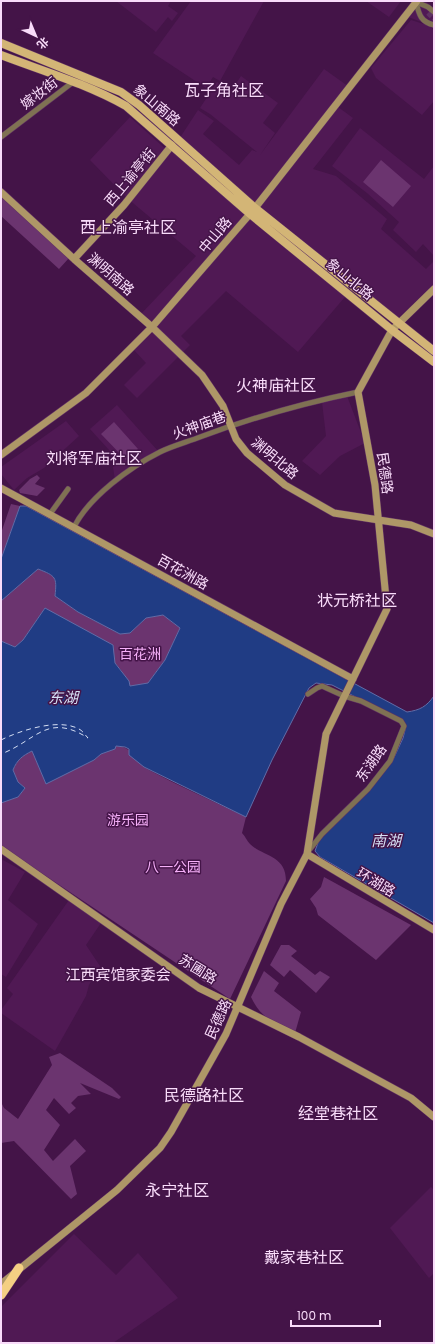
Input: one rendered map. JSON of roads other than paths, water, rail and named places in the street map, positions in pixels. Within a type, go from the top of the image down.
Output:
[{"type":"highway","points":[[1,1295],[20,1268]]},
{"type":"main road","name":"中山路","points":[[1,455],[86,393],[152,327],[252,211],[416,2]]},
{"type":"main road","name":"象山南路","points":[[1,43],[121,92],[139,105],[252,211]]},
{"type":"main road","name":"象山南路","points":[[1,55],[73,82],[126,106],[252,211]]},
{"type":"main road","name":"西上谕亭街","points":[[74,259],[124,205],[172,145]]},
{"type":"main road","name":"渊明南路","points":[[1,192],[74,259],[152,327]]},
{"type":"main road","name":"象山北路","points":[[252,211],[434,351]]},
{"type":"main road","name":"象山北路","points":[[252,211],[392,330],[434,362]]},
{"type":"main road","points":[[358,392],[392,330],[434,289]]},
{"type":"main road","name":"渊明北路","points":[[152,327],[202,375],[223,406],[232,425],[236,439],[247,453],[285,485],[334,513],[411,525],[434,534]]},
{"type":"main road","name":"民德路","points":[[1,1284],[112,1193],[160,1148],[171,1132],[226,1034],[281,904],[307,854],[326,734],[387,610],[377,520],[375,485],[358,392]]},
{"type":"main road","name":"百花洲路","points":[[1,488],[353,679]]},
{"type":"main road","name":"苏圃路","points":[[1,849],[199,988],[239,1006],[411,1098],[434,1117]]},
{"type":"main road","name":"环湖路","points":[[307,854],[434,930]]},
{"type":"street","points":[[416,2],[428,7],[434,12]]},
{"type":"street","points":[[416,2],[419,17],[428,24],[434,25]]},
{"type":"street","name":"嫁妆街","points":[[1,137],[73,82]]},
{"type":"street","name":"火神庙巷","points":[[74,527],[77,519],[102,490],[160,452],[232,425],[328,398],[358,392]]},
{"type":"street","points":[[50,514],[68,489]]},
{"type":"street","name":"东湖路","points":[[307,854],[322,834],[368,789],[390,761],[404,726],[401,720],[361,701],[344,696],[322,686],[308,694]]},
{"type":"water","name":"东湖","points":[[20,506],[26,506],[407,712],[422,707],[434,696],[434,923],[320,857],[315,851],[319,840],[392,762],[403,738],[406,726],[401,720],[332,685],[316,683],[309,688],[272,760],[246,817],[144,767],[129,755],[129,749],[116,746],[115,749],[101,754],[94,760],[46,784],[32,751],[20,759],[13,770],[18,782],[25,788],[18,797],[1,803],[1,641],[15,647],[23,640],[45,608],[113,645],[115,663],[129,681],[130,686],[148,683],[165,660],[180,628],[163,615],[146,618],[130,633],[120,634],[78,612],[55,596],[56,585],[54,578],[38,569],[1,601],[1,559]]},
{"type":"tunnel","points":[[428,13],[434,19]]},
{"type":"district","name":"瓦子角社区","points":[[224,90]]},
{"type":"district","name":"西上渝亭社区","points":[[128,227]]},
{"type":"district","name":"火神庙社区","points":[[276,385]]},
{"type":"district","name":"刘将军庙社区","points":[[94,458]]},
{"type":"district","name":"状元桥社区","points":[[357,600]]},
{"type":"district","name":"江西宾馆家委会","points":[[118,974]]},
{"type":"district","name":"民德路社区","points":[[204,1095]]},
{"type":"district","name":"经堂巷社区","points":[[338,1113]]},
{"type":"district","name":"永宁社区","points":[[177,1190]]},
{"type":"district","name":"戴家巷社区","points":[[304,1257]]},
{"type":"park label","name":"百花洲","points":[[140,654]]},
{"type":"park label","name":"游乐园","points":[[128,820]]},
{"type":"park label","name":"八一公园","points":[[173,867]]},
{"type":"water label","name":"南湖","points":[[386,840]]}]
